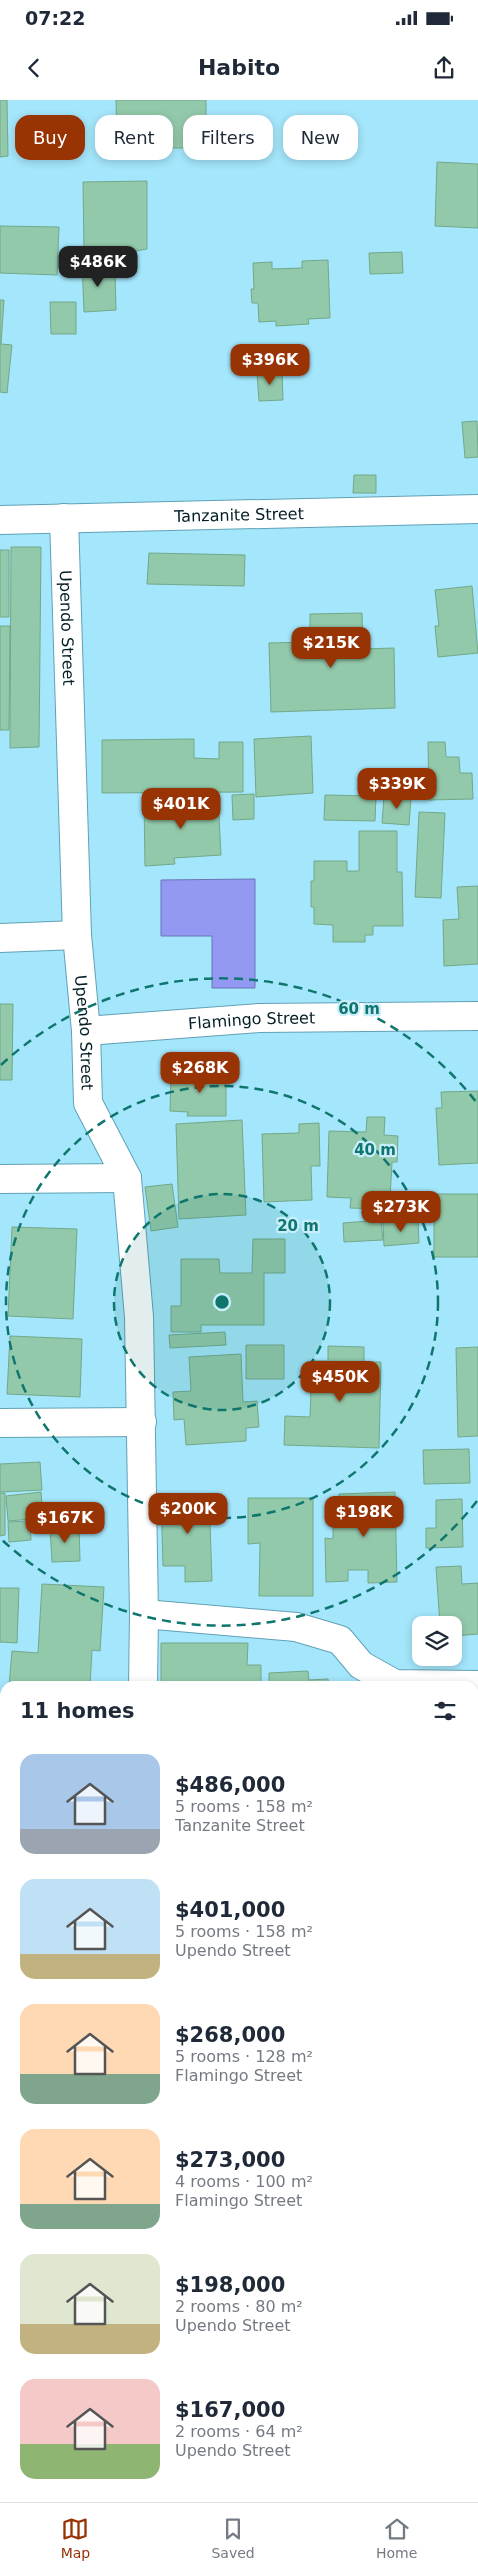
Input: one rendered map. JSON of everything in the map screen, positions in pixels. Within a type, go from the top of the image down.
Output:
[{"type":"street","name":"Tanzanite Street","points":[[0,520],[478,508]]},
{"type":"street","name":"Upendo Street","points":[[64,518],[77,935],[86,1031],[88,1103],[127,1178],[139,1317],[142,1422],[143,1681]]},
{"type":"street","points":[[0,938],[77,935]]},
{"type":"street","name":"Flamingo Street","points":[[86,1031],[258,1018],[478,1016]]},
{"type":"street","points":[[0,1179],[127,1178]]},
{"type":"street","points":[[0,1423],[142,1422]]},
{"type":"street","points":[[144,1614],[296,1627],[340,1640],[361,1665],[390,1681]]},
{"type":"water","points":[[255,879],[255,988],[212,988],[212,936],[161,936],[161,880]]},
{"type":"building","points":[[0,100],[7,100],[8,156],[0,157]]},
{"type":"building","points":[[116,100],[206,100],[206,115],[183,115],[183,148],[173,148],[173,115],[116,115]]},
{"type":"building","points":[[437,162],[478,164],[478,228],[435,226]]},
{"type":"building","points":[[147,181],[147,249],[98,258],[84,251],[83,182]]},
{"type":"building","points":[[0,226],[59,227],[57,275],[0,273]]},
{"type":"building","points":[[402,252],[403,273],[370,274],[369,253]]},
{"type":"building","points":[[328,260],[330,318],[308,319],[309,324],[276,326],[276,321],[259,322],[258,303],[252,303],[251,289],[254,289],[253,263],[272,262],[272,269],[302,268],[302,261]]},
{"type":"building","points":[[100,262],[101,272],[115,271],[116,310],[84,312],[82,263]]},
{"type":"building","points":[[0,300],[4,300],[1,344],[12,345],[7,393],[0,392]]},
{"type":"building","points":[[50,302],[76,302],[76,334],[51,334]]},
{"type":"building","points":[[282,371],[283,400],[259,401],[257,373]]},
{"type":"building","points":[[477,421],[478,457],[465,458],[462,422]]},
{"type":"building","points":[[354,475],[376,475],[376,493],[353,493]]},
{"type":"building","points":[[11,547],[41,547],[39,747],[10,748]]},
{"type":"building","points":[[0,550],[9,550],[9,617],[0,617]]},
{"type":"building","points":[[149,553],[245,555],[244,586],[147,584]]},
{"type":"building","points":[[472,586],[478,653],[438,657],[435,626],[439,626],[435,590]]},
{"type":"building","points":[[362,613],[363,649],[394,648],[395,708],[271,712],[269,643],[310,642],[310,614]]},
{"type":"building","points":[[0,626],[10,626],[9,730],[0,730]]},
{"type":"building","points":[[311,736],[313,793],[256,797],[254,739]]},
{"type":"building","points":[[194,739],[194,758],[219,759],[219,742],[243,742],[243,792],[102,793],[102,740]]},
{"type":"building","points":[[428,742],[445,742],[446,757],[459,757],[460,773],[472,773],[473,799],[429,800]]},
{"type":"building","points":[[254,794],[254,819],[233,820],[232,795]]},
{"type":"building","points":[[325,795],[376,796],[375,821],[324,820]]},
{"type":"building","points":[[384,796],[411,798],[409,825],[382,823]]},
{"type":"building","points":[[218,798],[221,855],[174,858],[175,864],[145,866],[144,802]]},
{"type":"building","points":[[419,812],[445,813],[441,898],[415,897]]},
{"type":"building","points":[[359,831],[397,831],[397,872],[402,872],[403,926],[373,926],[373,935],[365,935],[365,942],[333,942],[333,925],[314,924],[314,907],[311,907],[311,881],[314,881],[314,861],[347,861],[347,871],[359,871]]},
{"type":"building","points":[[478,886],[478,964],[444,966],[443,920],[459,919],[457,887]]},
{"type":"building","points":[[0,1004],[13,1004],[12,1080],[0,1080]]},
{"type":"building","points":[[188,1072],[226,1072],[226,1116],[187,1116],[188,1112],[170,1111],[171,1077],[188,1077]]},
{"type":"building","points":[[478,1091],[478,1163],[439,1165],[436,1108],[442,1108],[441,1092]]},
{"type":"building","points":[[367,1117],[385,1117],[384,1135],[398,1136],[397,1162],[392,1162],[390,1198],[384,1198],[383,1209],[350,1208],[351,1198],[327,1197],[329,1131],[366,1132]]},
{"type":"building","points":[[242,1120],[246,1215],[179,1219],[176,1124]]},
{"type":"building","points":[[319,1123],[320,1166],[311,1166],[312,1200],[264,1202],[262,1134],[299,1133],[299,1124]]},
{"type":"building","points":[[172,1184],[178,1227],[151,1231],[145,1187]]},
{"type":"building","points":[[434,1194],[478,1194],[478,1257],[434,1257]]},
{"type":"building","points":[[381,1220],[383,1240],[344,1242],[343,1223]]},
{"type":"building","points":[[418,1220],[419,1243],[384,1246],[383,1223]]},
{"type":"building","points":[[12,1227],[77,1229],[73,1319],[8,1316]]},
{"type":"building","points":[[253,1239],[285,1239],[285,1273],[264,1273],[264,1325],[201,1325],[201,1332],[171,1332],[171,1306],[181,1306],[181,1259],[219,1259],[220,1273],[252,1273]]},
{"type":"building","points":[[225,1332],[226,1345],[170,1348],[169,1335]]},
{"type":"building","points":[[10,1336],[82,1339],[80,1397],[7,1394]]},
{"type":"building","points":[[246,1345],[284,1345],[284,1379],[246,1379]]},
{"type":"building","points":[[328,1346],[364,1347],[364,1362],[381,1362],[379,1448],[284,1445],[285,1416],[310,1417],[312,1361],[328,1361]]},
{"type":"building","points":[[478,1347],[478,1436],[458,1437],[456,1348]]},
{"type":"building","points":[[241,1354],[243,1402],[257,1401],[259,1427],[246,1428],[246,1441],[186,1445],[184,1419],[174,1420],[173,1392],[191,1391],[189,1357]]},
{"type":"building","points":[[469,1449],[470,1483],[424,1484],[423,1450]]},
{"type":"building","points":[[40,1462],[42,1490],[0,1492],[0,1464]]},
{"type":"building","points":[[41,1492],[43,1518],[8,1521],[6,1496]]},
{"type":"building","points":[[395,1492],[397,1582],[368,1583],[368,1570],[348,1570],[348,1581],[326,1582],[325,1538],[333,1539],[333,1513],[339,1513],[339,1494]]},
{"type":"building","points":[[0,1493],[5,1493],[5,1535],[0,1536]]},
{"type":"building","points":[[209,1494],[212,1581],[185,1582],[185,1566],[163,1566],[161,1496]]},
{"type":"building","points":[[248,1498],[313,1498],[313,1596],[259,1596],[260,1543],[248,1544]]},
{"type":"building","points":[[462,1499],[463,1547],[426,1548],[426,1528],[436,1528],[436,1500]]},
{"type":"building","points":[[30,1521],[31,1540],[9,1542],[8,1522]]},
{"type":"building","points":[[79,1526],[80,1561],[52,1562],[50,1528]]},
{"type":"building","points":[[461,1566],[462,1584],[478,1583],[478,1634],[462,1635],[462,1616],[439,1616],[436,1567]]},
{"type":"building","points":[[42,1584],[104,1587],[100,1651],[92,1650],[90,1681],[9,1681],[12,1651],[38,1653]]},
{"type":"building","points":[[0,1588],[19,1588],[17,1643],[0,1642]]},
{"type":"building","points":[[161,1643],[248,1643],[247,1665],[261,1665],[261,1681],[161,1681]]},
{"type":"building","points":[[308,1671],[309,1680],[328,1679],[328,1681],[269,1681],[269,1673]]}]
